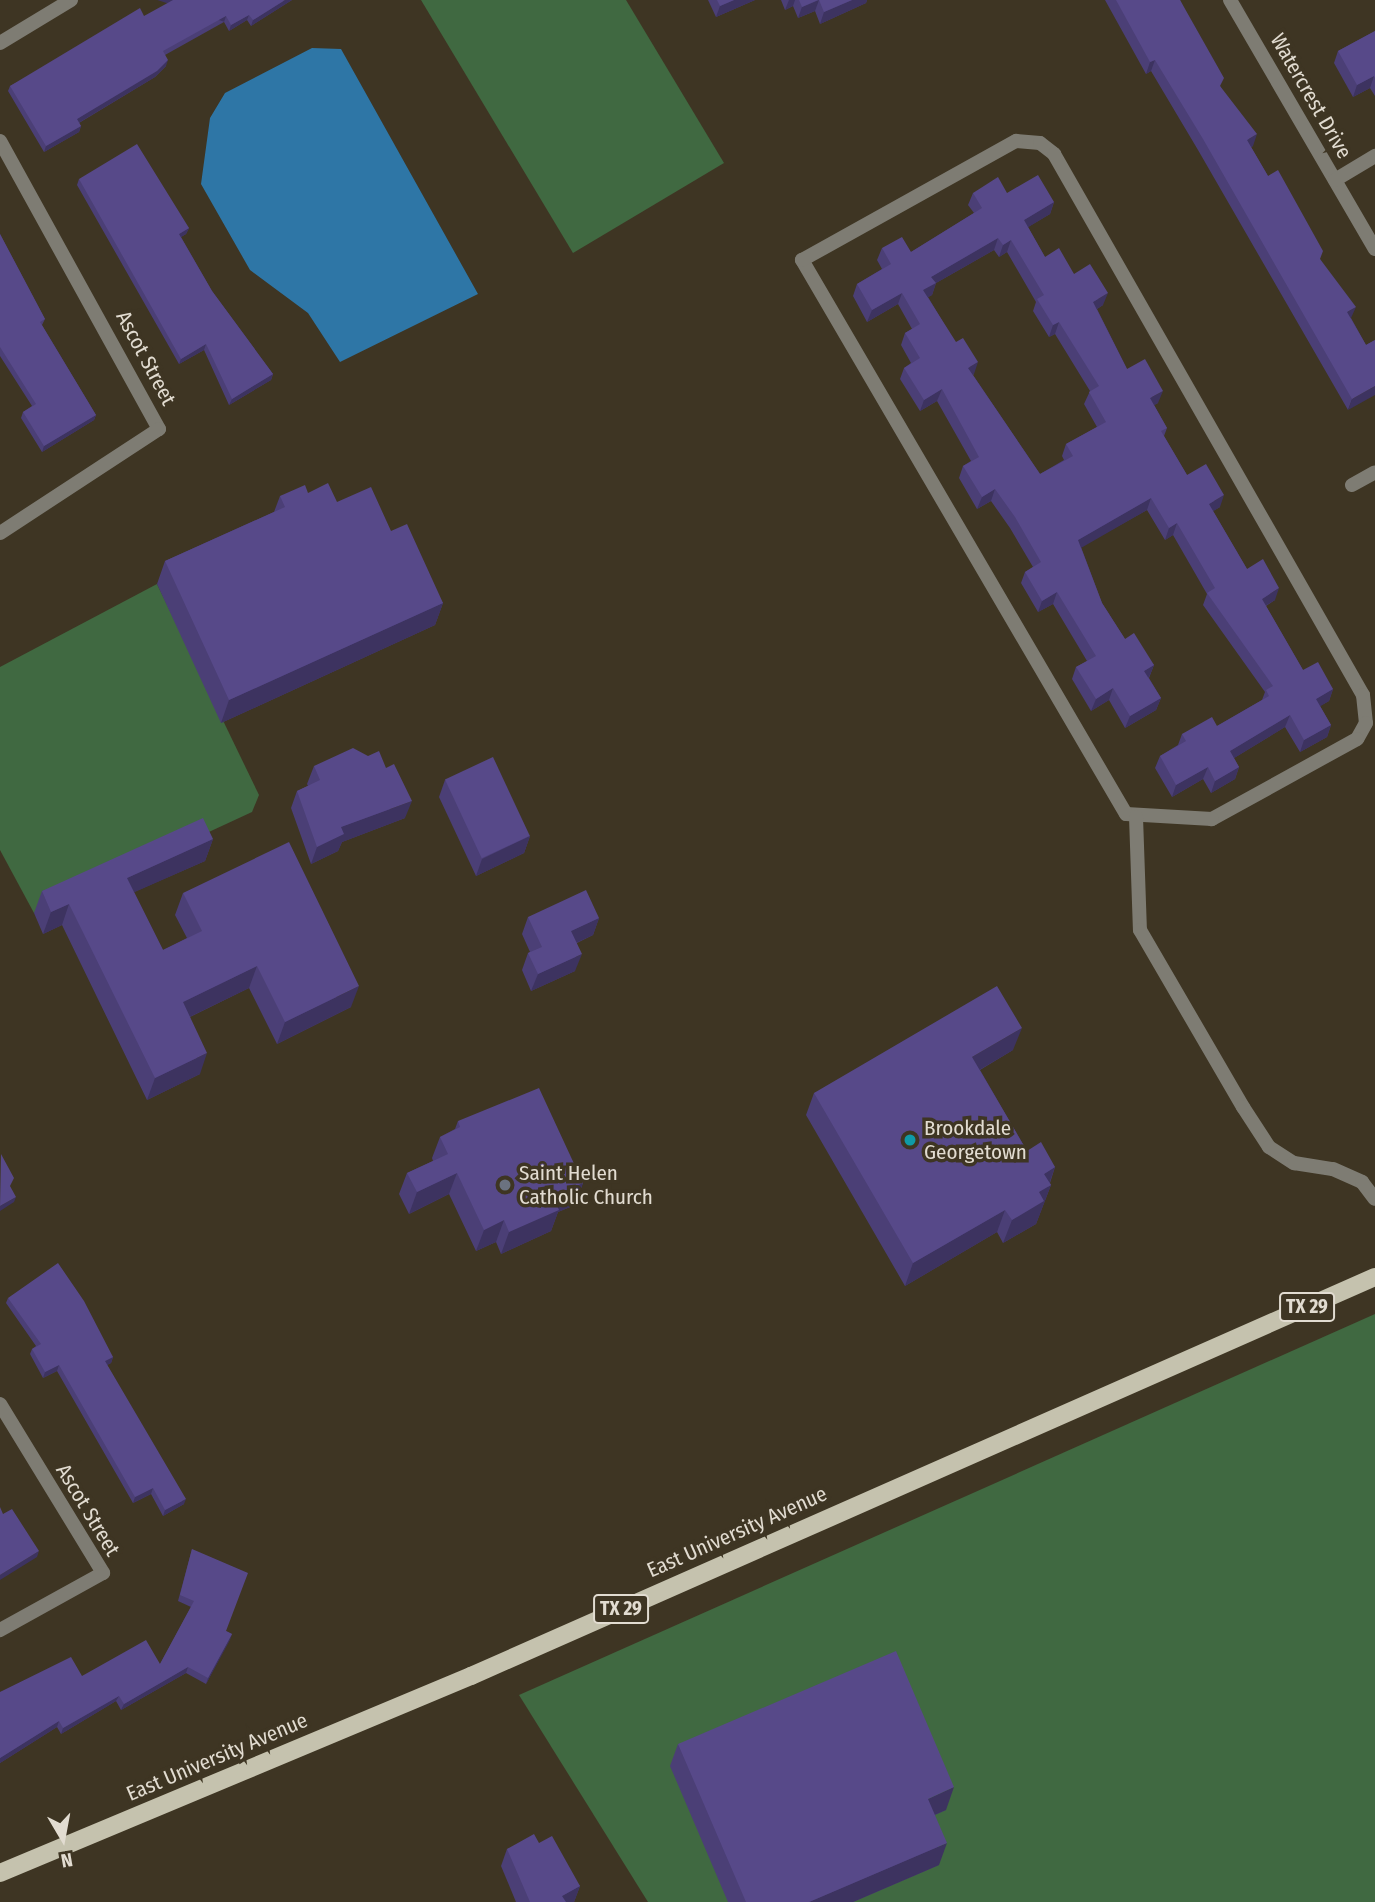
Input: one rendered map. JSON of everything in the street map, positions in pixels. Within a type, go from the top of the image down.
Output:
[{"type":"main road","name":"East University Avenue","points":[[0,1873],[471,1676],[1375,1277]]},
{"type":"street","points":[[0,43],[71,0]]},
{"type":"street","name":"Watercrest Drive","points":[[1230,0],[1375,249]]},
{"type":"street","name":"Ascot Street","points":[[0,141],[159,429],[0,533]]},
{"type":"street","points":[[1016,141],[1040,143],[1054,154],[1363,695],[1366,723],[1357,739],[1235,811],[1212,819],[1136,817],[1126,814],[802,260],[1016,141]]},
{"type":"street","points":[[1335,180],[1375,156]]},
{"type":"street","points":[[1352,485],[1375,472]]},
{"type":"street","points":[[1136,817],[1140,930],[1243,1108],[1269,1147],[1294,1163],[1333,1169],[1362,1182],[1375,1199]]},
{"type":"street","name":"Ascot Street","points":[[0,1404],[103,1573],[0,1630]]},
{"type":"green space","points":[[421,0],[626,0],[724,163],[573,253]]},
{"type":"green space","points":[[157,584],[259,795],[252,812],[34,913],[0,850],[0,667]]},
{"type":"green space","points":[[1375,1314],[1375,1902],[648,1902],[519,1695]]},
{"type":"water","points":[[312,48],[341,49],[478,294],[340,362],[308,313],[250,270],[201,184],[210,118],[225,93]]},
{"type":"building","points":[[173,0],[285,0],[253,20],[249,15],[231,25],[226,16],[163,51],[168,60],[157,71],[77,119],[81,126],[46,146],[10,86],[140,8],[144,16]]},
{"type":"building","points":[[717,0],[734,0],[720,6]]},
{"type":"building","points":[[799,0],[818,0],[802,7]]},
{"type":"building","points":[[819,0],[852,0],[824,12]]},
{"type":"building","points":[[1116,0],[1180,0],[1224,78],[1220,86],[1257,134],[1247,140],[1268,176],[1278,170],[1323,251],[1320,259],[1356,307],[1347,312],[1366,345],[1375,340],[1375,386],[1352,399],[1203,139],[1155,60],[1150,62]]},
{"type":"building","points":[[1375,31],[1375,78],[1374,76],[1357,85],[1338,51]]},
{"type":"building","points":[[137,144],[189,228],[179,234],[212,291],[273,374],[232,399],[206,344],[181,359],[79,179]]},
{"type":"building","points":[[1038,175],[1054,202],[1024,220],[1045,257],[1059,248],[1074,274],[1090,264],[1108,293],[1093,302],[1127,369],[1145,359],[1163,391],[1150,398],[1167,428],[1161,431],[1187,475],[1206,464],[1224,495],[1209,504],[1247,569],[1263,559],[1279,588],[1262,599],[1303,670],[1318,662],[1333,689],[1316,699],[1331,725],[1304,740],[1290,715],[1230,751],[1239,767],[1215,781],[1208,767],[1176,785],[1160,756],[1186,741],[1182,734],[1212,717],[1217,726],[1269,696],[1266,690],[1273,686],[1207,593],[1215,588],[1177,523],[1169,528],[1151,498],[1078,540],[1102,603],[1125,639],[1134,633],[1154,665],[1144,671],[1161,698],[1130,716],[1113,688],[1096,699],[1076,667],[1096,656],[1057,592],[1042,601],[1025,572],[1041,562],[1015,517],[995,489],[982,497],[963,466],[979,457],[942,389],[924,400],[904,368],[920,358],[905,333],[920,324],[902,293],[872,310],[857,284],[891,264],[882,248],[902,237],[911,252],[982,208],[973,193],[998,177],[1007,193]],"holes":[[[998,238],[1003,245],[1011,240],[1044,295],[1037,299],[1053,325],[1059,322],[1099,386],[1089,392],[1106,422],[1066,444],[1073,456],[1040,474],[968,368],[978,362],[963,338],[956,342],[923,290],[936,283],[931,277]]]},
{"type":"building","points":[[0,234],[45,319],[40,322],[96,415],[44,446],[23,412],[36,404],[0,347]]},
{"type":"building","points":[[328,483],[337,502],[371,487],[391,531],[407,524],[443,603],[229,700],[165,561],[285,507],[280,496],[305,485],[308,493]]},
{"type":"building","points":[[353,748],[368,756],[379,751],[386,768],[394,764],[412,801],[341,827],[344,834],[317,847],[297,791],[320,780],[314,766]]},
{"type":"building","points":[[493,757],[530,836],[482,858],[445,779]]},
{"type":"building","points":[[203,818],[213,839],[127,878],[163,950],[202,931],[183,893],[289,842],[359,986],[285,1022],[257,966],[183,1002],[207,1053],[155,1078],[69,904],[51,912],[42,891]]},
{"type":"building","points":[[586,890],[599,918],[571,931],[582,954],[538,974],[528,953],[542,947],[528,917]]},
{"type":"building","name":"Brookdale Georgetown","points":[[997,986],[1022,1028],[972,1057],[1027,1151],[1041,1142],[1055,1167],[1044,1174],[1051,1185],[1039,1192],[1044,1201],[1012,1220],[1005,1210],[913,1263],[814,1093]]},
{"type":"building","name":"Saint Helen Catholic Church","points":[[539,1088],[583,1183],[553,1196],[559,1210],[509,1232],[504,1220],[484,1230],[457,1173],[417,1192],[407,1173],[448,1154],[440,1137],[460,1127],[458,1121]]},
{"type":"building","points":[[1,1154],[14,1178],[10,1186],[16,1197],[0,1206]]},
{"type":"building","points":[[58,1263],[84,1301],[113,1357],[105,1361],[186,1499],[165,1510],[153,1488],[135,1497],[59,1365],[45,1372],[32,1349],[41,1344],[8,1298]]},
{"type":"building","points":[[0,1507],[3,1514],[12,1509],[39,1551],[0,1575]]},
{"type":"building","points":[[192,1549],[248,1573],[226,1631],[232,1634],[208,1678],[188,1667],[124,1704],[119,1696],[63,1728],[59,1721],[0,1758],[0,1692],[71,1657],[82,1676],[146,1640],[160,1664],[194,1601],[180,1595]]},
{"type":"building","points":[[896,1651],[954,1787],[928,1799],[947,1843],[809,1902],[746,1902],[678,1744]]},
{"type":"building","points":[[534,1834],[539,1843],[552,1836],[580,1886],[562,1896],[566,1902],[530,1902],[507,1849]]},
{"type":"place","name":"Brookdale Georgetown","points":[[910,1140]]},
{"type":"place","name":"Saint Helen Catholic Church","points":[[505,1185]]}]
